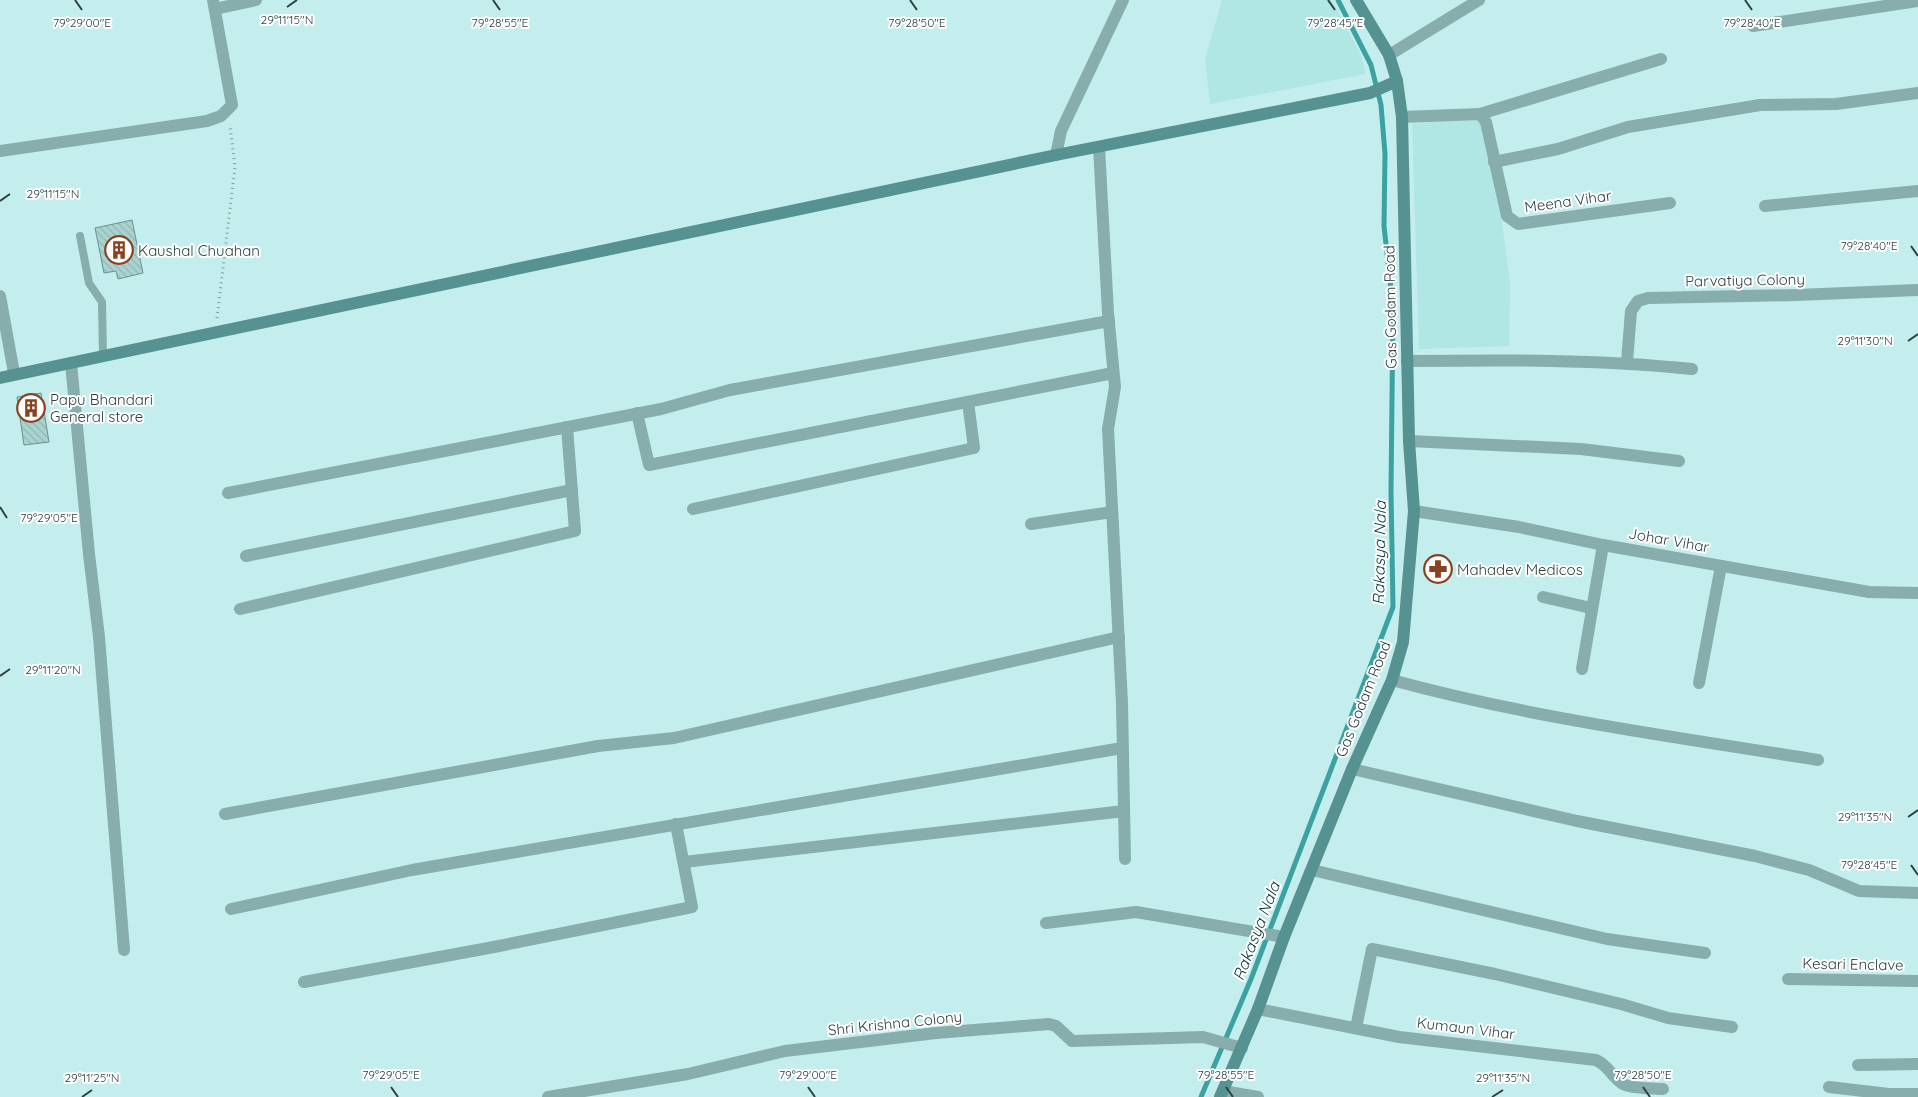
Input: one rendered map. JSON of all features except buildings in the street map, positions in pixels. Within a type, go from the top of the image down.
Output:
[{"type":"street","points":[[0,151],[207,121],[227,110],[232,105],[214,4],[256,0]]},
{"type":"street","points":[[1056,155],[1062,131],[1124,0]]},
{"type":"street","name":"Gas Godam Road","points":[[1222,1094],[1236,1046],[1258,1009],[1279,936],[1312,870],[1352,769],[1392,680],[1404,642],[1414,511],[1409,441],[1402,117],[1397,81],[1389,56],[1356,0]]},
{"type":"street","points":[[1389,56],[1476,1]]},
{"type":"street","points":[[1753,26],[1918,1]]},
{"type":"street","points":[[1402,117],[1480,114],[1661,59]]},
{"type":"street","points":[[0,378],[215,331],[1056,155],[1376,91],[1397,81]]},
{"type":"street","points":[[1494,162],[1558,149],[1628,127],[1751,107],[1836,104],[1918,93]]},
{"type":"street","name":"Meena Vihar","points":[[1480,114],[1486,122],[1507,216],[1518,224],[1670,203]]},
{"type":"street","points":[[1099,147],[1109,321],[1115,387],[1108,429],[1119,637],[1124,860]]},
{"type":"street","points":[[1764,206],[1918,191]]},
{"type":"street","name":"Parvatiya Colony","points":[[1627,362],[1631,311],[1638,301],[1648,298],[1918,290]]},
{"type":"street","points":[[0,296],[14,374]]},
{"type":"street","points":[[228,492],[637,413],[730,390],[1109,321]]},
{"type":"street","points":[[1407,360],[1627,362],[1692,369]]},
{"type":"street","points":[[71,363],[89,554],[100,637],[124,950]]},
{"type":"street","points":[[637,413],[649,465],[1113,373]]},
{"type":"street","points":[[693,509],[974,448],[968,402]]},
{"type":"street","points":[[240,609],[575,531],[567,427]]},
{"type":"street","points":[[1409,441],[1581,449],[1678,461]]},
{"type":"street","points":[[246,556],[572,490]]},
{"type":"street","name":"Johar Vihar","points":[[1414,511],[1519,527],[1603,545],[1869,592],[1918,593]]},
{"type":"street","points":[[1031,524],[1112,512]]},
{"type":"street","points":[[1582,669],[1603,545]]},
{"type":"street","points":[[1699,683],[1721,566]]},
{"type":"street","points":[[1543,597],[1591,608]]},
{"type":"street","points":[[225,814],[598,746],[674,738],[1119,637]]},
{"type":"street","points":[[1392,680],[1437,692],[1572,720],[1818,760]]},
{"type":"street","points":[[231,909],[412,870],[1122,748]]},
{"type":"street","points":[[1352,769],[1577,821],[1755,856],[1808,870],[1859,891],[1918,893]]},
{"type":"street","points":[[684,862],[1124,811]]},
{"type":"street","points":[[304,982],[494,948],[692,907],[676,824]]},
{"type":"street","points":[[1312,870],[1607,939],[1706,953]]},
{"type":"street","points":[[1046,923],[1136,912],[1279,936]]},
{"type":"street","points":[[1356,1028],[1372,949],[1495,974],[1621,1004],[1668,1018],[1732,1027]]},
{"type":"street","name":"Kesari Enclave","points":[[1788,979],[1918,981]]},
{"type":"street","name":"Kumaun Vihar","points":[[1258,1009],[1399,1037],[1596,1060],[1606,1064],[1615,1077],[1624,1085],[1663,1089]]},
{"type":"street","name":"Shri Krishna Colony","points":[[548,1097],[581,1094],[688,1074],[785,1051],[1049,1024],[1056,1026],[1072,1041],[1202,1037],[1236,1046]]},
{"type":"street","points":[[1858,1065],[1918,1064]]},
{"type":"street","points":[[1829,1087],[1889,1094],[1918,1094]]},
{"type":"street","points":[[1222,1094],[1258,1097]]},
{"type":"lane","points":[[80,236],[89,283],[102,302],[103,356]]},
{"type":"path","points":[[215,331],[234,167],[233,140],[227,110]]},
{"type":"shaded area","points":[[1222,0],[1332,0],[1361,55],[1366,74],[1210,104],[1205,59]]},
{"type":"shaded area","points":[[1473,117],[1484,125],[1501,215],[1510,283],[1509,346],[1419,349],[1412,124]]},
{"type":"waterway","name":"Rakasya Nala","points":[[1201,1097],[1251,979],[1393,607],[1391,491],[1393,307],[1384,226],[1385,154],[1381,105],[1371,65],[1338,0]]},
{"type":"place","name":"Kaushal Chuahan","points":[[119,250]]},
{"type":"place","name":"Papu Bhandari General store","points":[[31,408]]},
{"type":"place","name":"Mahadev Medicos","points":[[1438,569]]}]
